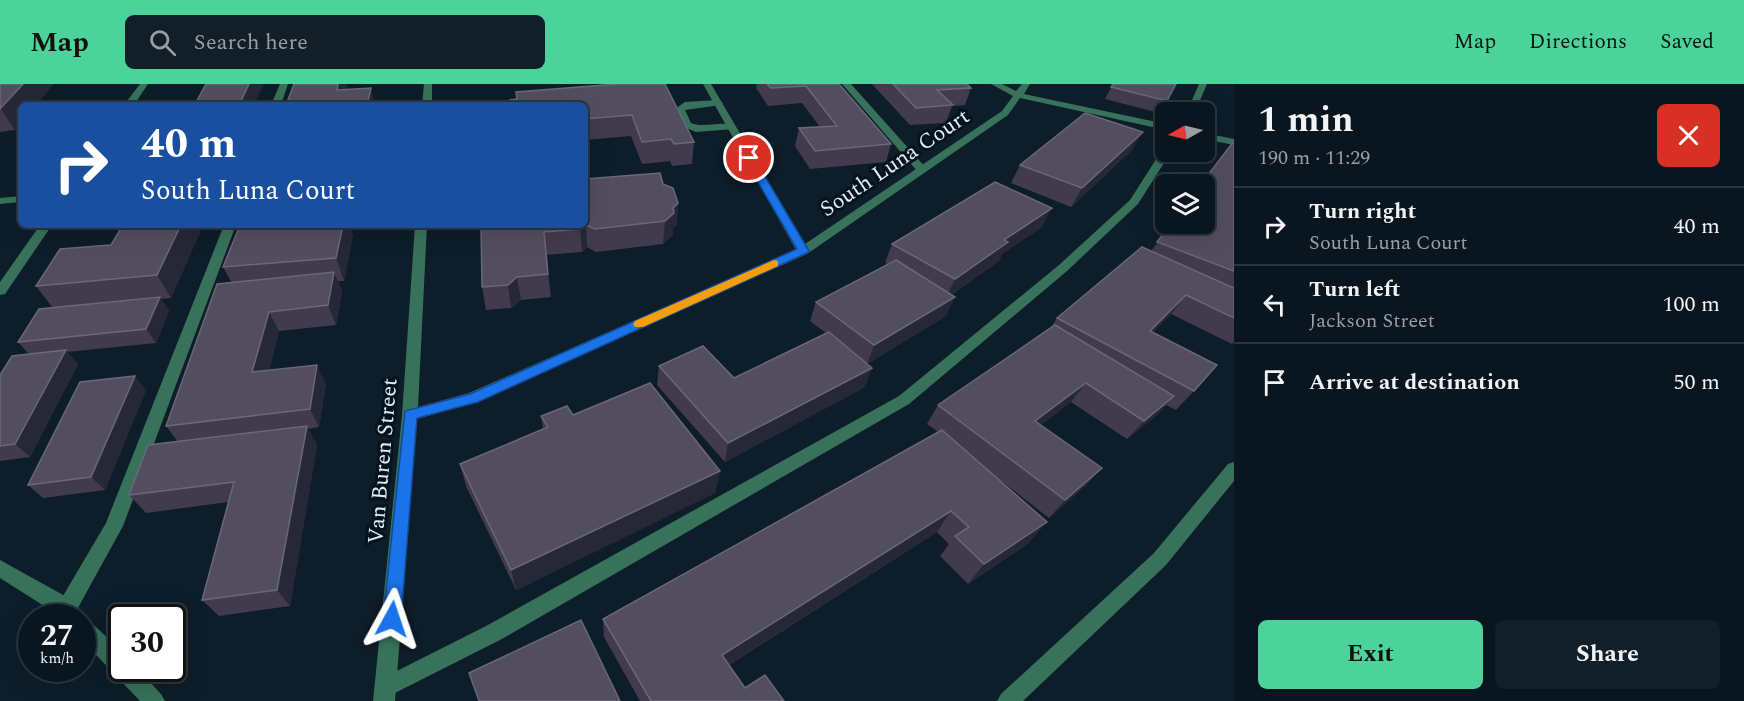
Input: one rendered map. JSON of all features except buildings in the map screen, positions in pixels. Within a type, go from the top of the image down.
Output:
[{"type":"street","points":[[131,102],[144,84]]},
{"type":"street","points":[[277,102],[284,84]]},
{"type":"street","points":[[427,102],[428,84]]},
{"type":"street","points":[[707,84],[803,251]]},
{"type":"street","points":[[846,84],[922,170]]},
{"type":"street","points":[[995,84],[1017,95],[1155,125]]},
{"type":"street","name":"South Luna Court","points":[[410,415],[473,398],[803,251],[1005,113],[1026,84]]},
{"type":"street","points":[[1195,102],[1203,84]]},
{"type":"street","points":[[718,103],[685,105],[680,109],[687,125],[696,129],[731,127]]},
{"type":"street","points":[[1215,138],[1234,142]]},
{"type":"street","points":[[385,694],[904,400],[1063,268],[1134,202],[1160,162]]},
{"type":"street","points":[[0,201],[18,199]]},
{"type":"street","points":[[0,291],[44,228]]},
{"type":"street","points":[[75,604],[114,526],[229,228]]},
{"type":"street","name":"Van Buren Street","points":[[385,694],[410,415],[420,228]]},
{"type":"street","points":[[1008,701],[1160,559],[1234,469]]},
{"type":"street","points":[[0,568],[57,604]]},
{"type":"street","points":[[96,640],[108,652]]},
{"type":"street","points":[[136,682],[154,701]]},
{"type":"slow traffic","points":[[639,324],[774,264]]},
{"type":"route","points":[[392,619],[410,415],[473,398],[803,251],[749,158]]}]
